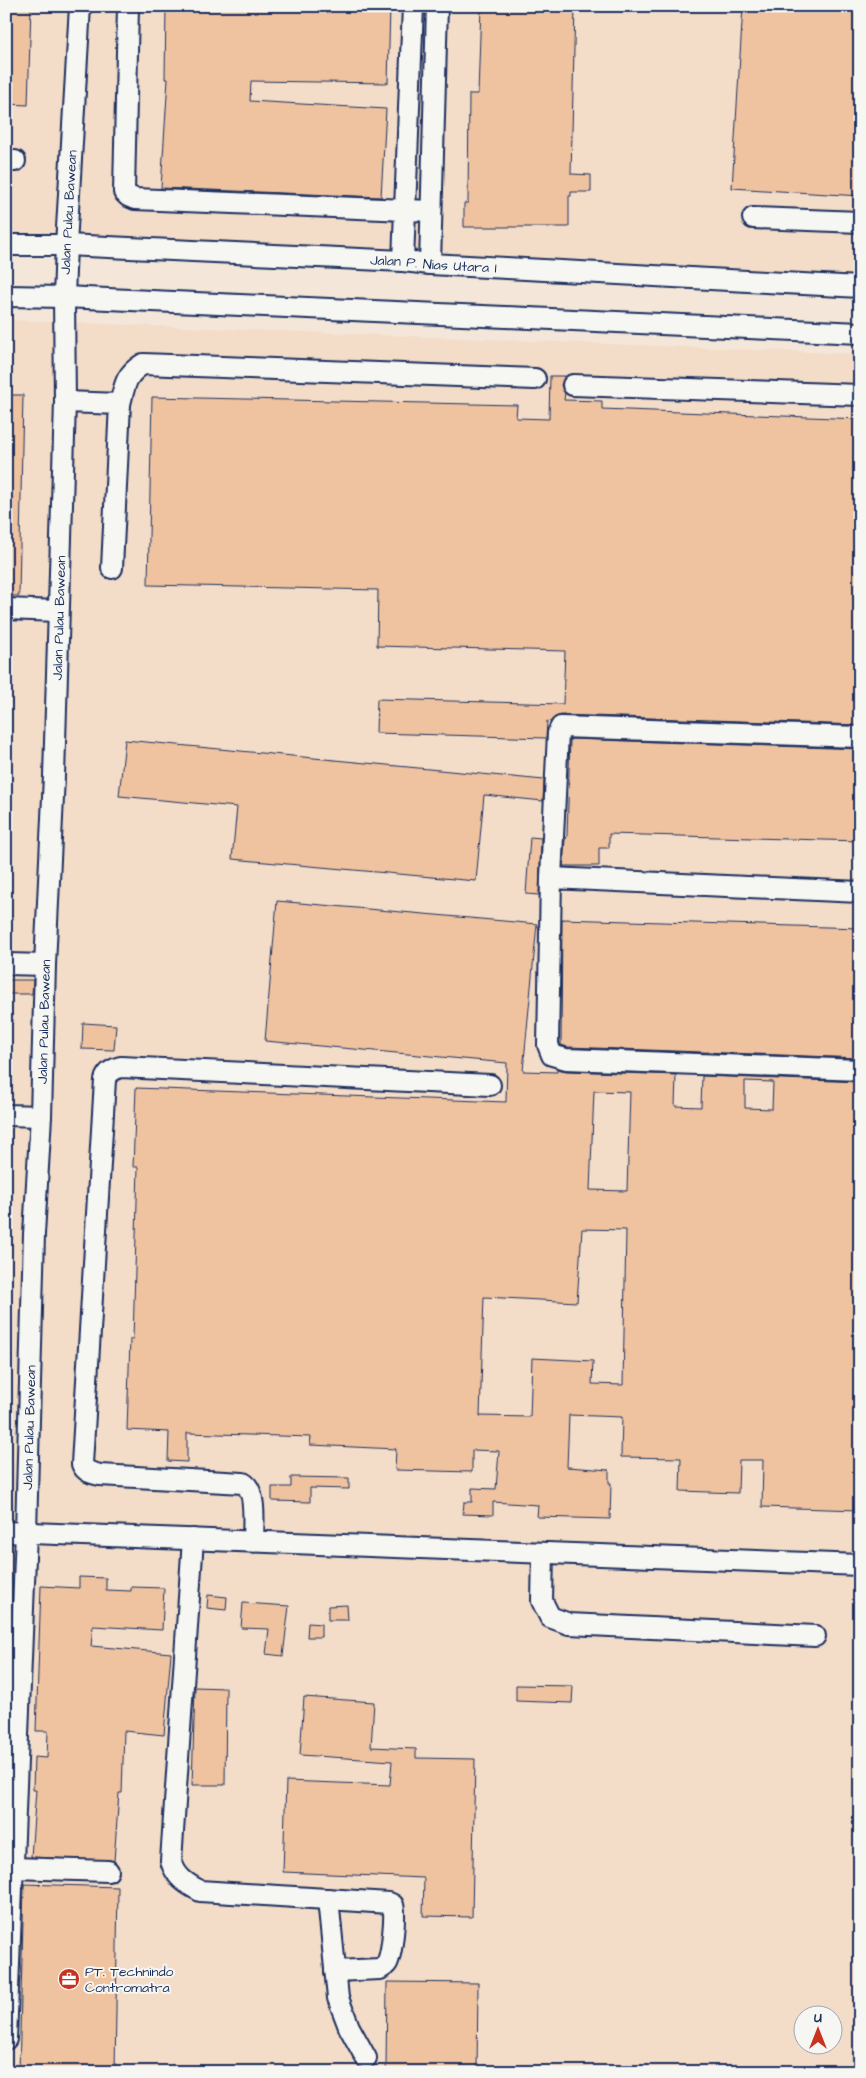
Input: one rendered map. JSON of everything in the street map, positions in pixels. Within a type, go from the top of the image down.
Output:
[{"type":"street","name":"Jalan Pulau Bawean","points":[[6,2039],[13,1868],[16,1532],[41,1116],[65,402],[64,297],[80,6]]},
{"type":"street","points":[[128,6],[124,192],[128,196],[135,199],[431,212]]},
{"type":"street","points":[[403,261],[413,6]]},
{"type":"street","points":[[430,264],[437,6]]},
{"type":"street","points":[[753,218],[860,222]]},
{"type":"street","name":"Jalan P. Nias Utara I","points":[[6,245],[66,245],[403,261],[860,287]]},
{"type":"street","points":[[6,296],[64,297],[860,333]]},
{"type":"street","points":[[112,568],[120,404],[131,372],[143,364],[535,379]]},
{"type":"street","points":[[573,386],[860,395]]},
{"type":"street","points":[[65,402],[120,404]]},
{"type":"street","points":[[6,609],[58,611]]},
{"type":"street","points":[[860,737],[561,727],[558,733],[551,878],[548,1045],[554,1057],[566,1059],[860,1070]]},
{"type":"street","points":[[551,878],[860,892]]},
{"type":"street","points":[[6,964],[45,965]]},
{"type":"street","points":[[253,1541],[252,1494],[247,1485],[243,1483],[100,1475],[84,1469],[82,1464],[106,1076],[116,1068],[121,1068],[490,1084]]},
{"type":"street","points":[[6,1115],[41,1116]]},
{"type":"street","points":[[16,1532],[860,1565]]},
{"type":"street","points":[[193,1539],[171,1861],[174,1870],[183,1882],[200,1890],[390,1904],[394,1907],[392,1943],[388,1962],[385,1966],[380,1969],[335,1970]]},
{"type":"street","points":[[542,1553],[542,1601],[550,1618],[569,1624],[815,1636]]},
{"type":"street","points":[[13,1868],[108,1871]]},
{"type":"street","points":[[328,1899],[340,2006],[366,2058]]},
{"type":"shaded area","points":[[6,6],[860,6],[860,277],[6,235]]},
{"type":"shaded area","points":[[6,320],[860,354],[860,2072],[6,2072]]},
{"type":"building","points":[[6,6],[31,6],[28,105],[6,104]]},
{"type":"building","points":[[166,6],[390,6],[388,83],[251,81],[250,101],[386,109],[381,197],[161,188],[168,79],[165,79]]},
{"type":"building","points":[[481,6],[575,6],[571,174],[591,175],[591,192],[571,192],[571,196],[569,196],[569,227],[464,227],[464,203],[468,203],[469,94],[478,94]]},
{"type":"building","points":[[743,6],[860,6],[860,196],[732,188]]},
{"type":"building","points":[[550,376],[565,376],[561,385],[565,393],[564,400],[602,401],[602,409],[860,419],[860,725],[561,715],[555,717],[550,722],[547,721],[546,738],[376,733],[377,699],[563,704],[565,651],[377,646],[378,590],[148,585],[152,397],[517,405],[516,418],[549,419]]},
{"type":"building","points":[[6,395],[23,395],[19,596],[6,596]]},
{"type":"building","points":[[570,739],[860,749],[860,841],[609,834],[609,848],[599,848],[599,866],[563,866],[565,839],[567,836]]},
{"type":"building","points":[[125,740],[544,780],[543,801],[484,795],[476,881],[232,859],[237,807],[119,796]]},
{"type":"building","points":[[530,837],[541,838],[539,895],[526,894]]},
{"type":"building","points":[[277,901],[537,924],[523,1071],[557,1072],[557,1069],[566,1071],[676,1075],[675,1106],[701,1107],[702,1076],[860,1082],[860,1510],[762,1507],[763,1460],[739,1460],[738,1493],[680,1491],[681,1458],[621,1457],[622,1417],[569,1415],[567,1467],[609,1470],[609,1483],[611,1483],[610,1519],[537,1517],[538,1505],[493,1502],[493,1515],[463,1514],[464,1502],[472,1502],[472,1488],[496,1489],[499,1451],[472,1450],[472,1472],[395,1470],[396,1449],[310,1445],[311,1437],[187,1433],[187,1462],[168,1461],[169,1432],[127,1430],[130,1339],[133,1339],[138,1167],[133,1167],[136,1088],[506,1102],[507,1063],[265,1041]],"holes":[[[745,1081],[773,1082],[772,1109],[745,1108]],[[594,1091],[630,1092],[627,1191],[590,1190]],[[582,1229],[626,1230],[623,1385],[592,1384],[593,1361],[532,1358],[530,1417],[480,1416],[484,1297],[577,1302]]]},
{"type":"building","points":[[562,919],[860,928],[860,1058],[568,1047],[561,1045]]},
{"type":"building","points":[[6,980],[33,980],[32,994],[6,994]]},
{"type":"building","points":[[83,1023],[116,1025],[114,1050],[82,1049]]},
{"type":"building","points":[[291,1477],[349,1478],[349,1489],[310,1488],[310,1502],[272,1501],[272,1487],[291,1487]]},
{"type":"building","points":[[79,1577],[106,1578],[106,1590],[131,1591],[131,1587],[164,1588],[162,1630],[93,1626],[91,1646],[171,1653],[164,1735],[124,1731],[122,1793],[119,1793],[114,1861],[31,1857],[36,1790],[33,1790],[34,1757],[47,1758],[48,1731],[36,1731],[41,1586],[79,1588]]},
{"type":"building","points":[[208,1595],[227,1597],[226,1610],[207,1608]]},
{"type":"building","points":[[243,1603],[289,1606],[283,1656],[266,1654],[269,1629],[241,1628]]},
{"type":"building","points":[[347,1605],[348,1620],[328,1620],[328,1606]]},
{"type":"building","points":[[308,1623],[321,1624],[321,1637],[307,1637]]},
{"type":"building","points":[[516,1685],[573,1686],[572,1703],[516,1701]]},
{"type":"building","points":[[195,1687],[226,1688],[225,1785],[192,1785]]},
{"type":"building","points":[[304,1697],[374,1702],[371,1747],[416,1749],[416,1758],[475,1759],[472,1917],[423,1916],[424,1878],[283,1872],[286,1781],[390,1785],[392,1761],[300,1755]]},
{"type":"building","name":"PT. Technindo Contromatra","points":[[24,1884],[118,1887],[115,2072],[19,2072]]},
{"type":"building","points":[[387,1982],[478,1983],[477,2072],[386,2072]]},
{"type":"place","name":"PT. Technindo Contromatra","points":[[69,1979]]}]
